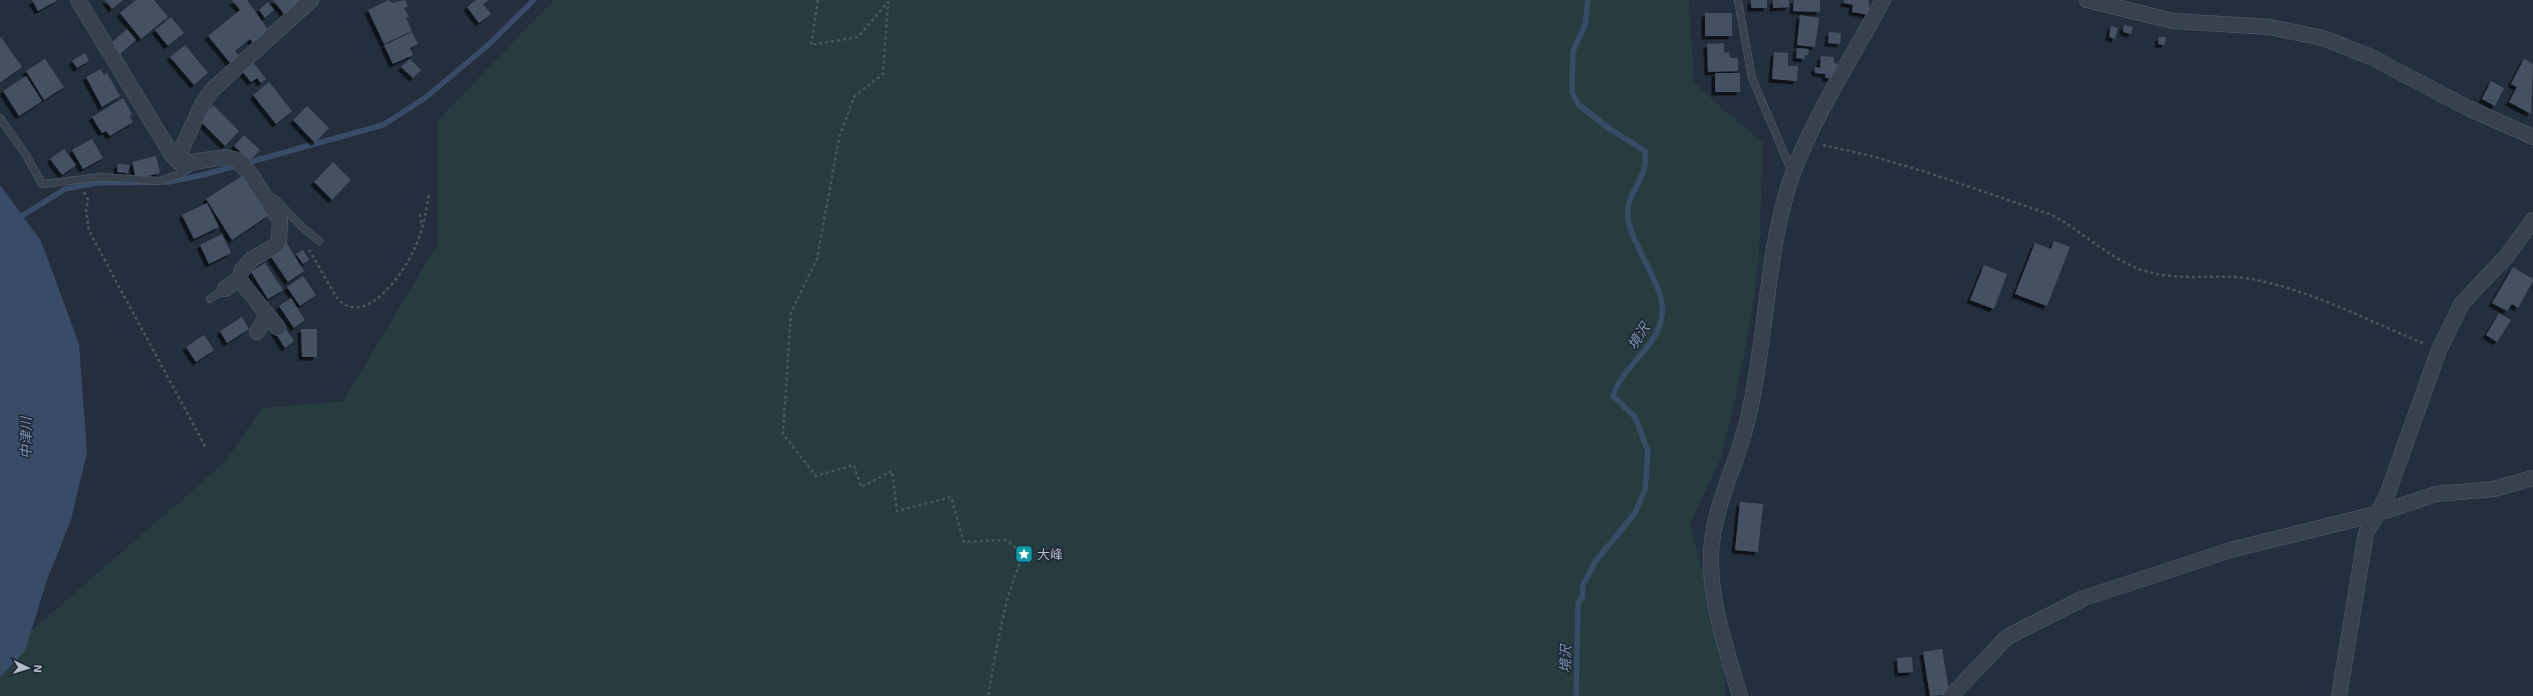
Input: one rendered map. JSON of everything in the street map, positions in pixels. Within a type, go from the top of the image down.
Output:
[{"type":"street","points":[[78,0],[172,155],[184,167]]},
{"type":"street","points":[[184,167],[182,150],[203,103],[212,90],[311,0]]},
{"type":"street","points":[[1740,696],[1715,605],[1711,553],[1721,504],[1748,418],[1782,215],[1793,174],[1809,137],[1883,0]]},
{"type":"street","points":[[2087,0],[2173,21],[2270,27],[2323,38],[2371,57],[2468,108],[2533,137]]},
{"type":"street","points":[[184,167],[192,162],[226,156],[237,160],[252,176],[280,221],[279,241],[275,246],[248,263],[239,279],[225,289]]},
{"type":"street","points":[[2339,696],[2366,533],[2386,498],[2439,350],[2462,303],[2506,257],[2533,220]]},
{"type":"street","points":[[239,279],[278,328]]},
{"type":"street","points":[[257,332],[267,315]]},
{"type":"street","points":[[1951,696],[2007,637],[2084,598],[2234,549],[2376,514],[2436,494],[2494,489],[2533,478]]},
{"type":"lane","points":[[1738,0],[1752,78],[1793,174]]},
{"type":"lane","points":[[0,118],[26,155],[42,184],[102,177],[159,182],[181,174],[184,167]]},
{"type":"lane","points":[[267,200],[275,199],[302,227],[319,241]]},
{"type":"lane","points":[[210,299],[225,289]]},
{"type":"path","points":[[818,0],[811,46],[858,37],[888,2],[883,74],[854,97],[839,138],[817,259],[791,312],[783,434],[816,476],[854,465],[861,487],[892,471],[897,511],[951,497],[964,542],[1006,540],[1024,554],[1015,574],[1002,620],[988,696]]},
{"type":"path","points":[[1809,137],[1826,146],[1875,157],[1922,171],[2052,215],[2070,224],[2097,246],[2119,260],[2145,271],[2172,277],[2250,279],[2274,285],[2308,296],[2439,350]]},
{"type":"path","points":[[77,179],[88,200],[86,210],[89,231],[206,448]]},
{"type":"path","points":[[307,248],[340,302],[350,307],[363,308],[375,301],[395,278],[413,253],[423,223],[429,193]]},
{"type":"path","points":[[420,214],[420,222],[423,223]]},
{"type":"green space","points":[[553,0],[1689,0],[1694,83],[1763,143],[1759,256],[1751,320],[1732,414],[1720,459],[1690,524],[1724,652],[1725,696],[0,696],[0,658],[225,462],[262,408],[343,401],[438,244],[437,122]]},
{"type":"water","name":"中津川","points":[[0,185],[41,241],[79,344],[87,452],[71,520],[47,580],[25,651],[0,677]]},
{"type":"building","points":[[32,0],[56,0],[56,1],[38,11]]},
{"type":"building","points":[[105,0],[123,0],[112,9]]},
{"type":"building","points":[[136,0],[154,0],[168,17],[141,39],[120,13]]},
{"type":"building","points":[[232,0],[247,0],[269,31],[254,44],[250,39],[235,51],[240,57],[231,64],[208,36],[240,10]]},
{"type":"building","points":[[273,0],[301,0],[284,14]]},
{"type":"building","points":[[389,0],[392,3],[405,0],[408,6],[404,8],[409,17],[406,18],[412,31],[384,44],[368,10]]},
{"type":"building","points":[[476,0],[489,0],[483,4],[491,14],[479,23],[467,7]]},
{"type":"building","points":[[1751,0],[1767,0],[1767,8],[1751,8]]},
{"type":"building","points":[[1773,0],[1789,0],[1789,7],[1773,8]]},
{"type":"building","points":[[1794,0],[1820,0],[1820,12],[1793,11]]},
{"type":"building","points":[[1844,0],[1869,0],[1869,15],[1852,12],[1853,5],[1844,3]]},
{"type":"building","points":[[268,2],[274,10],[265,18],[259,10]]},
{"type":"building","points":[[1705,13],[1732,13],[1732,36],[1705,36]]},
{"type":"building","points":[[1800,15],[1819,18],[1815,47],[1797,45]]},
{"type":"building","points":[[171,17],[184,33],[168,46],[155,30]]},
{"type":"building","points":[[2124,25],[2133,27],[2131,34],[2123,32]]},
{"type":"building","points":[[2111,26],[2118,28],[2115,39],[2109,37]]},
{"type":"building","points":[[127,29],[136,40],[120,54],[111,43]]},
{"type":"building","points":[[412,32],[418,44],[410,48],[413,55],[393,64],[384,45]]},
{"type":"building","points":[[1829,32],[1841,33],[1840,44],[1828,43]]},
{"type":"building","points":[[1,37],[22,67],[0,83],[0,38]]},
{"type":"building","points":[[2159,37],[2166,37],[2165,45],[2158,44]]},
{"type":"building","points":[[1724,43],[1724,53],[1729,52],[1730,58],[1738,58],[1738,71],[1708,72],[1707,44]]},
{"type":"building","points":[[185,45],[208,73],[194,85],[170,57]]},
{"type":"building","points":[[1797,48],[1809,49],[1808,55],[1805,55],[1805,59],[1796,58]]},
{"type":"building","points":[[1774,52],[1788,53],[1788,66],[1798,66],[1797,81],[1772,79]]},
{"type":"building","points":[[85,53],[89,61],[77,68],[72,61]]},
{"type":"building","points":[[1821,56],[1834,57],[1834,63],[1838,64],[1830,79],[1825,77],[1825,74],[1815,73],[1815,67],[1820,68]]},
{"type":"building","points":[[45,59],[64,87],[44,100],[26,71]]},
{"type":"building","points":[[410,59],[421,70],[413,78],[401,67]]},
{"type":"building","points":[[2524,59],[2533,64],[2531,114],[2509,102],[2517,87],[2511,84]]},
{"type":"building","points":[[252,61],[266,79],[261,83],[257,78],[251,82],[241,70]]},
{"type":"building","points":[[101,69],[104,75],[107,73],[120,96],[102,107],[86,77]]},
{"type":"building","points":[[1715,73],[1740,73],[1740,92],[1715,92]]},
{"type":"building","points":[[26,76],[42,101],[19,116],[3,91]]},
{"type":"building","points":[[2491,81],[2504,88],[2495,106],[2482,99]]},
{"type":"building","points":[[269,82],[292,111],[276,124],[253,95]]},
{"type":"building","points":[[123,98],[132,114],[129,116],[133,122],[110,136],[106,131],[102,133],[92,117]]},
{"type":"building","points":[[213,105],[239,131],[225,146],[199,120]]},
{"type":"building","points":[[307,106],[329,128],[315,143],[293,120]]},
{"type":"building","points":[[244,135],[260,150],[250,161],[234,146]]},
{"type":"building","points":[[92,139],[103,158],[83,169],[72,150]]},
{"type":"building","points":[[64,149],[76,165],[62,175],[50,159]]},
{"type":"building","points":[[156,156],[160,173],[136,179],[132,162]]},
{"type":"building","points":[[333,162],[351,180],[332,200],[314,182]]},
{"type":"building","points":[[118,164],[130,165],[128,173],[117,172]]},
{"type":"building","points":[[242,176],[269,215],[232,240],[206,199]]},
{"type":"building","points":[[207,203],[219,227],[194,239],[182,215]]},
{"type":"building","points":[[222,234],[231,253],[209,264],[200,245]]},
{"type":"building","points":[[2054,241],[2070,247],[2047,306],[2015,294],[2035,243],[2051,249]]},
{"type":"building","points":[[286,242],[304,271],[288,282],[269,254]]},
{"type":"building","points":[[303,250],[309,260],[303,264],[296,254]]},
{"type":"building","points":[[265,263],[283,290],[268,299],[251,272]]},
{"type":"building","points":[[1984,265],[2007,274],[1994,309],[1970,300]]},
{"type":"building","points":[[2513,267],[2533,279],[2533,281],[2518,308],[2512,304],[2507,311],[2492,303]]},
{"type":"building","points":[[303,276],[316,295],[300,306],[287,287]]},
{"type":"building","points":[[291,298],[305,320],[294,328],[279,306]]},
{"type":"building","points":[[2499,313],[2511,320],[2497,342],[2486,335]]},
{"type":"building","points":[[242,317],[249,329],[227,343],[220,331]]},
{"type":"building","points":[[283,325],[294,341],[285,348],[274,331]]},
{"type":"building","points":[[301,329],[317,329],[317,357],[302,357]]},
{"type":"building","points":[[204,335],[214,350],[196,362],[186,347]]},
{"type":"building","points":[[1740,502],[1763,504],[1758,552],[1735,550]]},
{"type":"building","points":[[1942,649],[1949,691],[1945,695],[1930,696],[1923,652]]},
{"type":"building","points":[[1912,657],[1913,672],[1898,673],[1897,658]]},
{"type":"waterway","points":[[17,219],[65,189],[97,183],[168,182],[203,175],[383,125],[425,98],[487,46],[534,0]]},
{"type":"waterway","name":"境沢","points":[[1576,696],[1578,603],[1582,598],[1583,585],[1595,562],[1635,513],[1645,490],[1648,451],[1635,417],[1613,396],[1623,376],[1645,350],[1657,332],[1661,321],[1662,309],[1656,283],[1631,232],[1628,220],[1630,198],[1642,176],[1645,167],[1645,151],[1608,128],[1578,104],[1572,92],[1573,51],[1585,25],[1588,0]]},
{"type":"place","name":"大峰","points":[[1024,554]]}]
